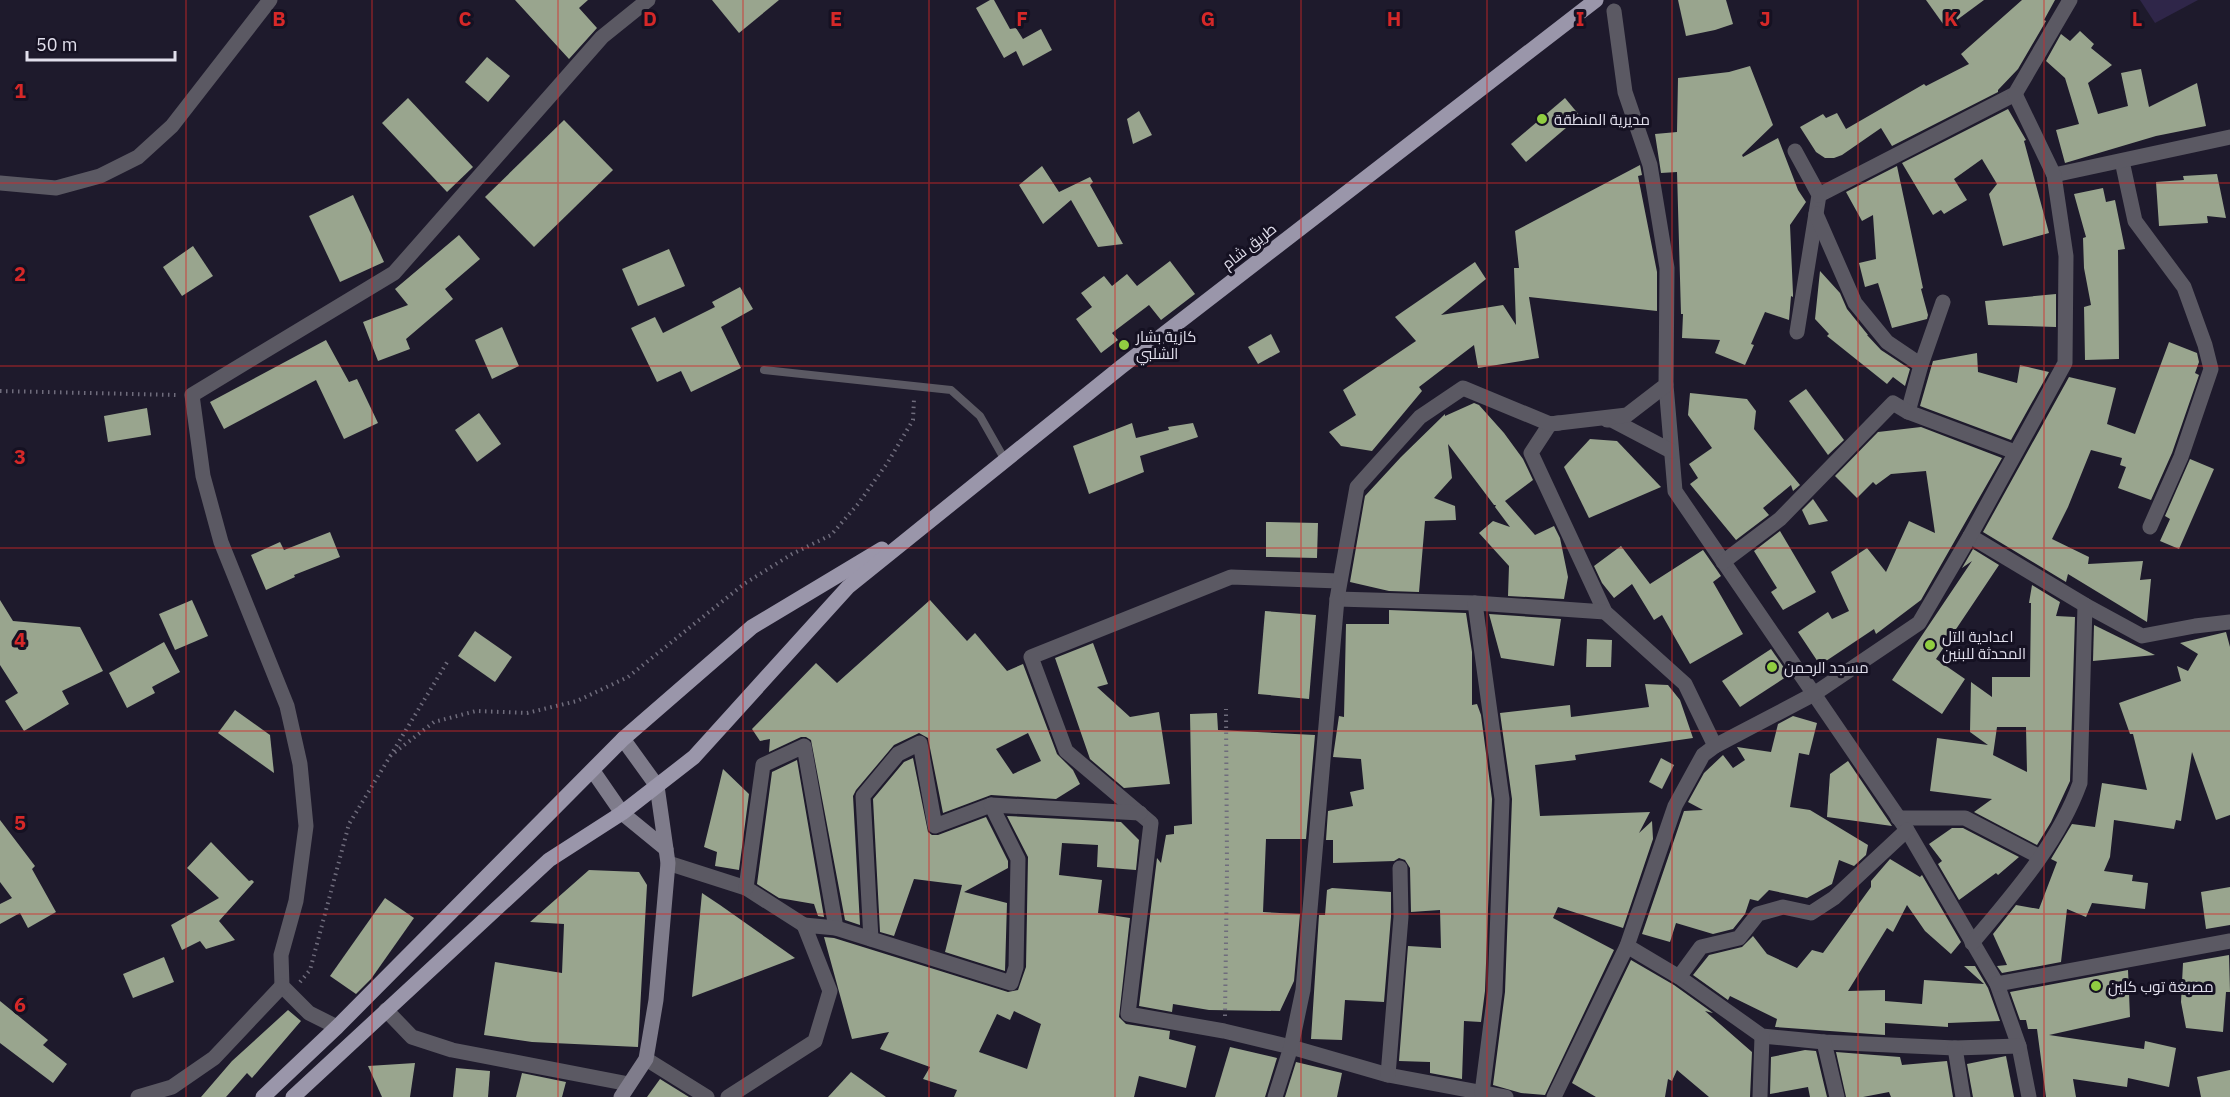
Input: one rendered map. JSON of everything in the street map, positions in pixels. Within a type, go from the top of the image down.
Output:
[{"type":"main road","name":"طريق شام","points":[[926,523],[1121,367],[1596,0]]},
{"type":"main road","points":[[263,1097],[337,1027],[623,739],[752,627],[926,523]]},
{"type":"main road","points":[[293,1097],[549,860],[622,813],[694,757],[848,587],[926,523]]},
{"type":"main road","points":[[623,739],[657,786],[667,856],[656,1000],[646,1059],[625,1090]]},
{"type":"main road","points":[[593,771],[622,813],[667,856]]},
{"type":"street","points":[[0,183],[56,188],[100,176],[138,157],[172,126],[270,0]]},
{"type":"street","points":[[337,1027],[309,1013],[285,990],[281,955],[296,902],[306,826],[300,764],[287,706],[221,542],[203,476],[192,395],[394,273],[602,37],[648,0]]},
{"type":"street","points":[[1819,195],[2015,94],[2070,0]]},
{"type":"street","points":[[1614,11],[1625,92],[1650,165],[1667,268],[1666,385],[1675,491],[1902,824],[1997,984],[2019,1046],[2029,1097]]},
{"type":"street","points":[[1554,1097],[1627,946],[1675,806],[1703,755],[1715,746],[1814,694],[1919,622],[1970,536],[2066,363],[2066,256],[2054,175],[2015,94]]},
{"type":"street","points":[[2054,175],[2230,137]]},
{"type":"street","points":[[1795,152],[1819,195],[1797,332]]},
{"type":"street","points":[[2122,161],[2134,221],[2184,287],[2205,345],[2211,369],[2181,457],[2150,527]]},
{"type":"street","points":[[1816,214],[1855,303],[1887,342],[1921,365]]},
{"type":"street","points":[[1908,412],[1921,365],[1943,302]]},
{"type":"street","points":[[1666,385],[1627,415],[1551,424],[1531,453],[1605,612],[1685,684],[1715,746]]},
{"type":"street","points":[[1275,1097],[1291,1047],[1303,990],[1337,599],[1357,487],[1420,417],[1462,388],[1551,424],[1612,420],[1671,450]]},
{"type":"street","points":[[1724,562],[1779,519],[1893,403],[1908,412],[2015,452]]},
{"type":"street","points":[[1970,536],[2085,605],[2142,636],[2230,622]]},
{"type":"street","points":[[1339,581],[1232,577],[1031,657],[1066,751],[1151,823],[1128,1014],[1224,1031],[1291,1047],[1388,1075],[1506,1097]]},
{"type":"street","points":[[1337,599],[1474,603],[1605,612]]},
{"type":"street","points":[[1474,603],[1502,799],[1495,992],[1482,1093]]},
{"type":"street","points":[[1972,943],[2031,873],[2073,801],[2080,783],[2085,605]]},
{"type":"street","points":[[871,939],[863,796],[898,754],[920,743],[935,826],[991,805],[1140,813]]},
{"type":"street","points":[[746,888],[763,765],[804,746],[836,928]]},
{"type":"street","points":[[667,856],[746,888],[804,925],[836,928],[1011,983],[1016,967],[1018,859],[991,805]]},
{"type":"street","points":[[1679,977],[1701,947],[1739,938],[1758,914],[1783,907],[1811,913],[1834,898],[1902,824],[1965,818],[2040,857]]},
{"type":"street","points":[[1388,1075],[1401,917],[1400,868]]},
{"type":"street","points":[[728,1097],[815,1041],[830,991],[804,925]]},
{"type":"street","points":[[1997,984],[2230,941]]},
{"type":"street","points":[[1627,946],[1679,977],[1762,1036],[1824,1042],[1955,1048],[2019,1046]]},
{"type":"street","points":[[138,1097],[172,1087],[214,1058],[285,990]]},
{"type":"street","points":[[386,1010],[412,1037],[452,1050],[625,1090]]},
{"type":"street","points":[[1760,1097],[1762,1036]]},
{"type":"street","points":[[1824,1042],[1837,1097]]},
{"type":"street","points":[[1955,1048],[1963,1097]]},
{"type":"street","points":[[646,1059],[707,1097]]},
{"type":"lane","points":[[764,370],[951,390],[980,416],[1005,460]]},
{"type":"path","points":[[390,756],[434,722],[476,711],[527,713],[577,701],[628,677],[744,584],[792,554],[831,535],[858,504],[888,462],[913,420],[915,385]]},
{"type":"path","points":[[0,391],[192,395]]},
{"type":"path","points":[[285,990],[310,970],[349,824],[449,659]]},
{"type":"path","points":[[1224,1031],[1227,867],[1226,709]]},
{"type":"shaded area","points":[[2140,0],[2198,0],[2155,23]]},
{"type":"building","points":[[515,0],[588,0],[579,8],[597,28],[569,59]]},
{"type":"building","points":[[712,0],[779,0],[739,33]]},
{"type":"building","points":[[994,0],[1010,29],[1016,28],[1023,39],[1041,29],[1052,50],[1023,66],[1016,51],[1004,58],[976,8]]},
{"type":"building","points":[[1678,0],[1726,0],[1733,24],[1686,36]]},
{"type":"building","points":[[1926,0],[1984,0],[1946,28]]},
{"type":"building","points":[[2022,0],[2055,0],[2044,20],[2046,21],[2018,69],[1998,92],[1892,146],[1881,128],[1834,158],[1825,158],[1816,152],[1800,127],[1823,114],[1826,118],[1837,113],[1846,129],[1924,84],[1926,86],[1969,64],[1961,54]]},
{"type":"building","points":[[2080,31],[2094,44],[2091,48],[2112,65],[2088,83],[2098,114],[2128,106],[2121,73],[2141,69],[2149,107],[2197,83],[2206,126],[2156,136],[2065,163],[2056,130],[2079,124],[2065,78],[2046,61],[2061,34],[2070,41]]},
{"type":"building","points":[[487,57],[510,76],[488,102],[465,82]]},
{"type":"building","points":[[1750,66],[1773,125],[1742,155],[1743,157],[1778,138],[1798,190],[1806,202],[1790,225],[1793,297],[1791,296],[1789,320],[1765,312],[1751,344],[1754,345],[1745,365],[1715,353],[1720,340],[1682,338],[1677,172],[1661,173],[1655,134],[1677,132],[1678,78],[1729,72]]},
{"type":"building","points":[[408,98],[473,167],[447,192],[382,123]]},
{"type":"building","points":[[1565,98],[1580,116],[1526,162],[1511,144]]},
{"type":"building","points":[[2008,109],[2026,140],[2024,141],[2049,233],[2003,246],[1989,194],[1997,184],[1982,159],[1954,179],[1967,200],[1944,214],[1941,210],[1933,215],[1902,163]]},
{"type":"building","points":[[1139,111],[1152,135],[1133,144],[1127,119]]},
{"type":"building","points":[[564,120],[613,170],[534,247],[485,197]]},
{"type":"building","points":[[1640,165],[1642,175],[1638,176],[1657,272],[1657,311],[1529,297],[1539,358],[1478,368],[1474,345],[1419,387],[1422,391],[1372,451],[1341,446],[1329,432],[1356,415],[1343,390],[1416,341],[1395,317],[1475,262],[1486,279],[1441,315],[1503,305],[1516,325],[1514,268],[1519,268],[1515,231]]},
{"type":"building","points":[[1042,166],[1059,192],[1090,177],[1093,182],[1090,185],[1123,244],[1098,247],[1071,200],[1043,224],[1019,185]]},
{"type":"building","points":[[1897,166],[1928,315],[1927,319],[1892,328],[1878,283],[1865,287],[1859,263],[1876,259],[1873,215],[1862,221],[1846,192]]},
{"type":"building","points":[[2217,174],[2226,218],[2207,216],[2208,223],[2159,226],[2156,182],[2184,180],[2183,176]]},
{"type":"building","points":[[2103,188],[2106,202],[2115,200],[2125,249],[2118,250],[2119,359],[2085,360],[2084,307],[2091,305],[2084,268],[2083,238],[2086,237],[2074,194]]},
{"type":"building","points":[[353,195],[384,262],[340,282],[309,216]]},
{"type":"building","points":[[459,235],[480,259],[445,289],[453,299],[406,339],[410,349],[378,361],[363,322],[408,305],[395,289]]},
{"type":"building","points":[[193,246],[213,276],[182,296],[163,267]]},
{"type":"building","points":[[669,249],[685,286],[638,306],[622,269]]},
{"type":"building","points":[[1170,261],[1195,294],[1161,320],[1149,305],[1112,333],[1118,340],[1101,353],[1076,319],[1092,307],[1081,293],[1104,276],[1112,286],[1127,274],[1137,286]]},
{"type":"building","points":[[1820,271],[1840,293],[1847,309],[1867,335],[1881,350],[1910,369],[1905,386],[1893,377],[1887,384],[1827,336],[1829,334],[1815,319]]},
{"type":"building","points":[[740,287],[753,309],[721,327],[741,368],[691,392],[681,371],[657,382],[631,328],[655,317],[663,333],[715,307],[712,302]]},
{"type":"building","points":[[2056,294],[2056,327],[1988,325],[1985,301]]},
{"type":"building","points":[[502,327],[519,366],[492,379],[475,340]]},
{"type":"building","points":[[1271,334],[1280,352],[1258,364],[1248,347]]},
{"type":"building","points":[[326,340],[349,382],[357,379],[378,423],[344,439],[316,380],[224,429],[210,402]]},
{"type":"building","points":[[2169,342],[2197,353],[2199,362],[2195,373],[2199,375],[2172,453],[2151,500],[2118,488],[2126,467],[2120,465],[2122,458],[2091,450],[2068,507],[2052,539],[2089,557],[2088,564],[2143,561],[2140,580],[2151,579],[2147,622],[2068,574],[2066,582],[1983,532],[2069,377],[2116,388],[2107,424],[2135,434]]},
{"type":"building","points":[[1977,353],[1978,372],[2017,383],[2020,365],[2049,372],[2011,440],[1920,406],[1933,361]]},
{"type":"building","points":[[1806,389],[1844,440],[1828,455],[1789,401]]},
{"type":"building","points":[[1690,393],[1747,399],[1756,411],[1754,429],[1800,485],[1793,491],[1791,485],[1763,508],[1769,515],[1736,540],[1690,484],[1698,478],[1689,464],[1712,448],[1688,415]]},
{"type":"building","points":[[1474,403],[1479,405],[1504,433],[1523,459],[1533,480],[1505,501],[1535,535],[1554,526],[1560,538],[1568,577],[1564,599],[1508,596],[1509,566],[1479,533],[1493,521],[1510,527],[1495,507],[1496,505],[1448,444],[1452,478],[1434,498],[1455,506],[1456,520],[1425,521],[1419,592],[1389,591],[1350,582],[1365,496],[1445,414],[1445,416]]},
{"type":"building","points":[[147,408],[151,435],[108,442],[104,416]]},
{"type":"building","points":[[479,413],[501,444],[477,462],[455,430]]},
{"type":"building","points":[[1132,423],[1136,438],[1169,430],[1168,427],[1193,423],[1198,437],[1140,456],[1144,472],[1089,494],[1073,446]]},
{"type":"building","points":[[1921,427],[2002,458],[1921,600],[1876,634],[1874,629],[1820,665],[1798,632],[1828,612],[1832,619],[1849,611],[1831,572],[1867,548],[1886,572],[1909,521],[1935,533],[1926,471],[1891,474],[1876,485],[1873,482],[1857,498],[1835,476],[1878,432]]},
{"type":"building","points":[[1590,439],[1617,441],[1661,487],[1589,518],[1564,467]]},
{"type":"building","points":[[2190,459],[2214,469],[2179,549],[2160,541],[2170,519],[2165,516]]},
{"type":"building","points":[[1813,499],[1828,521],[1809,525],[1802,510]]},
{"type":"building","points":[[1266,522],[1318,523],[1317,558],[1266,557]]},
{"type":"building","points":[[1780,531],[1816,592],[1783,610],[1771,592],[1777,588],[1754,551]]},
{"type":"building","points":[[330,532],[340,557],[294,575],[295,577],[266,590],[251,555],[280,542],[284,550]]},
{"type":"building","points":[[1621,546],[1650,584],[1703,550],[1721,576],[1713,582],[1743,634],[1690,664],[1662,615],[1654,620],[1632,584],[1614,598],[1602,583],[1594,566]]},
{"type":"building","points":[[1973,549],[1999,565],[1936,659],[1965,679],[1942,714],[1892,680],[1972,561],[1962,568]]},
{"type":"building","points":[[2032,585],[2060,602],[2056,616],[2075,617],[2070,781],[2051,822],[2037,845],[1974,812],[1992,799],[1930,791],[1937,738],[1988,745],[1970,732],[1971,682],[1992,697],[1992,677],[2030,677],[2031,603],[2029,603]],"holes":[[[1997,727],[2026,727],[2027,772],[1993,755]]]},
{"type":"building","points":[[0,600],[13,621],[80,627],[103,671],[62,691],[69,704],[24,731],[5,701],[18,693],[0,665]]},
{"type":"building","points":[[192,600],[208,636],[175,650],[159,614]]},
{"type":"building","points":[[930,600],[967,641],[975,633],[1007,671],[1023,664],[1057,754],[1073,770],[1080,784],[1056,799],[991,795],[943,813],[928,738],[919,733],[894,745],[853,796],[860,925],[845,920],[811,740],[801,737],[769,752],[770,739],[760,741],[752,729],[816,663],[837,683]],"holes":[[[1028,733],[1041,761],[1013,774],[996,749]]]},
{"type":"building","points":[[1389,610],[1466,613],[1472,652],[1472,705],[1477,704],[1481,715],[1492,799],[1485,991],[1481,1022],[1464,1021],[1462,1079],[1430,1073],[1430,1062],[1399,1061],[1408,946],[1441,948],[1440,910],[1411,912],[1410,868],[1405,860],[1399,858],[1394,861],[1333,863],[1333,840],[1326,840],[1328,811],[1353,806],[1350,792],[1364,789],[1361,759],[1333,757],[1339,716],[1344,717],[1346,624],[1389,624]]},
{"type":"building","points":[[1265,611],[1316,615],[1309,699],[1258,694]]},
{"type":"building","points":[[1489,614],[1561,619],[1554,666],[1501,658]]},
{"type":"building","points":[[2094,625],[2155,655],[2093,661]]},
{"type":"building","points":[[475,631],[512,657],[495,682],[458,656]]},
{"type":"building","points":[[2226,632],[2230,647],[2230,815],[2216,820],[2192,752],[2181,821],[2176,820],[2174,829],[2114,820],[2110,857],[2104,871],[2133,875],[2132,881],[2148,883],[2145,909],[2092,903],[2086,917],[2067,909],[2061,962],[2002,973],[1997,966],[2007,965],[1993,934],[2016,905],[2039,909],[2057,862],[2051,859],[2072,824],[2095,827],[2102,783],[2147,790],[2133,734],[2130,734],[2119,703],[2181,681],[2177,666],[2188,671],[2198,654],[2180,643]]},
{"type":"building","points":[[1587,639],[1612,640],[1611,667],[1586,667]]},
{"type":"building","points":[[164,642],[180,672],[152,687],[155,693],[127,708],[109,673]]},
{"type":"building","points":[[1093,643],[1108,684],[1097,687],[1130,717],[1159,712],[1170,784],[1124,788],[1090,759],[1055,658]]},
{"type":"building","points":[[1771,649],[1789,675],[1740,707],[1722,681]]},
{"type":"building","points":[[1645,684],[1668,685],[1680,700],[1693,738],[1575,755],[1576,760],[1535,765],[1540,816],[1650,812],[1639,833],[1652,821],[1653,839],[1623,928],[1558,907],[1553,918],[1614,950],[1545,1095],[1521,1093],[1493,1085],[1505,992],[1512,799],[1500,713],[1570,705],[1571,717],[1649,707]]},
{"type":"building","points":[[235,710],[270,735],[274,773],[218,733]]},
{"type":"building","points":[[1217,713],[1218,730],[1315,735],[1306,839],[1266,839],[1263,912],[1300,914],[1294,981],[1280,1011],[1209,1010],[1173,1004],[1172,1012],[1139,1006],[1157,858],[1161,863],[1166,835],[1174,834],[1174,826],[1192,824],[1190,714]]},
{"type":"building","points":[[1793,716],[1817,723],[1809,755],[1799,753],[1790,807],[1810,810],[1868,845],[1866,855],[1854,866],[1839,860],[1832,884],[1807,898],[1769,890],[1758,901],[1750,899],[1745,914],[1733,929],[1713,934],[1676,923],[1670,942],[1642,934],[1684,811],[1703,810],[1688,802],[1704,773],[1723,755],[1733,768],[1745,760],[1737,747],[1771,752],[1778,724]]},
{"type":"building","points":[[913,758],[928,832],[938,835],[986,817],[1008,861],[1008,868],[964,892],[1007,903],[1005,971],[945,952],[962,885],[914,879],[894,936],[880,932],[873,799],[904,762]]},
{"type":"building","points":[[1661,758],[1674,765],[1662,789],[1649,782]]},
{"type":"building","points":[[797,760],[824,917],[818,916],[814,904],[779,898],[757,884],[772,772]]},
{"type":"building","points":[[1848,761],[1892,826],[1827,817],[1830,774]]},
{"type":"building","points":[[723,769],[749,794],[739,870],[715,866],[717,852],[704,847]]},
{"type":"building","points":[[1007,816],[1121,822],[1139,840],[1136,870],[1097,867],[1098,845],[1062,843],[1059,875],[1102,880],[1098,913],[1130,918],[1119,1017],[1126,1024],[1170,1031],[1169,1039],[1196,1046],[1186,1088],[1139,1076],[1134,1097],[954,1097],[957,1090],[923,1079],[930,1067],[880,1049],[889,1032],[852,1039],[824,937],[834,938],[1008,992],[1018,990],[1026,967],[1028,857]],"holes":[[[1014,1011],[1041,1024],[1027,1069],[979,1052],[997,1014],[1010,1020]]]},
{"type":"building","points":[[0,820],[35,866],[32,869],[56,912],[28,928],[20,913],[0,924],[0,904],[12,898],[0,882]]},
{"type":"building","points":[[1952,828],[1963,828],[2019,857],[1998,875],[1996,873],[1959,900],[1938,864],[1942,861],[1929,844]]},
{"type":"building","points":[[211,842],[249,881],[254,882],[219,921],[235,940],[206,949],[200,941],[182,950],[171,925],[219,898],[187,868]]},
{"type":"building","points":[[1890,859],[1920,877],[1922,875],[1961,942],[1951,954],[1925,931],[1907,905],[1893,932],[1887,928],[1848,991],[1885,990],[1885,1001],[1922,1004],[1924,980],[1984,984],[1964,966],[1975,966],[1988,988],[2000,1021],[1948,1023],[1948,1027],[1885,1023],[1885,1035],[1775,1027],[1777,1019],[1730,996],[1728,1000],[1693,975],[1709,955],[1742,947],[1753,936],[1767,954],[1797,968],[1812,950],[1823,953],[1871,887],[1871,881]]},
{"type":"building","points":[[589,870],[639,872],[647,885],[638,1047],[532,1042],[484,1035],[495,962],[562,973],[564,924],[530,922]]},
{"type":"building","points":[[2230,887],[2230,925],[2206,929],[2201,892]]},
{"type":"building","points":[[1332,888],[1391,892],[1384,1002],[1345,1000],[1342,1040],[1311,1039],[1319,915],[1325,915],[1327,890]]},
{"type":"building","points":[[702,893],[720,905],[795,958],[692,997]]},
{"type":"building","points":[[385,898],[414,918],[371,979],[356,994],[330,976]]},
{"type":"building","points":[[2229,955],[2230,992],[2226,992],[2223,1032],[2186,1028],[2181,1002],[2183,963]]},
{"type":"building","points":[[164,957],[174,982],[133,998],[123,974]]},
{"type":"building","points":[[1631,960],[1674,985],[1713,1013],[1705,1011],[1752,1052],[1750,1097],[1709,1097],[1677,1070],[1672,1081],[1668,1079],[1665,1097],[1596,1097],[1572,1083]]},
{"type":"building","points":[[2128,970],[2130,1017],[2049,1035],[2144,1049],[2145,1041],[2176,1048],[2169,1087],[2128,1078],[2127,1087],[2073,1079],[2076,1097],[2046,1097],[2037,1029],[2028,1029],[2026,1020],[2020,1020],[2010,992]]},
{"type":"building","points":[[0,1001],[48,1040],[43,1045],[67,1064],[53,1083],[0,1043]]},
{"type":"building","points":[[288,1010],[301,1021],[252,1078],[247,1073],[226,1097],[201,1097],[232,1061]]},
{"type":"building","points":[[1230,1047],[1277,1058],[1265,1097],[1215,1097]]},
{"type":"building","points":[[1805,1050],[1816,1051],[1827,1097],[1810,1097],[1808,1087],[1770,1094],[1771,1057]]},
{"type":"building","points":[[1836,1052],[1900,1057],[1902,1065],[1947,1061],[1953,1097],[1891,1097],[1889,1092],[1863,1097],[1846,1097]]},
{"type":"building","points":[[2006,1056],[2014,1097],[1973,1097],[1967,1064]]},
{"type":"building","points":[[1296,1062],[1342,1073],[1337,1097],[1285,1097]]},
{"type":"building","points":[[415,1063],[410,1097],[382,1097],[368,1066]]},
{"type":"building","points":[[456,1068],[490,1071],[488,1097],[453,1097]]},
{"type":"building","points":[[2230,1070],[2230,1097],[2201,1097],[2197,1077]]},
{"type":"building","points":[[851,1072],[886,1097],[828,1097]]},
{"type":"building","points":[[522,1073],[566,1082],[562,1097],[516,1097]]},
{"type":"building","points":[[660,1079],[689,1097],[647,1097]]},
{"type":"place","name":"مديرية المنطقة","points":[[1542,119]]},
{"type":"place","name":"كازية بشار الشلبي","points":[[1124,345]]},
{"type":"place","name":"اعدادية التل المحدثة للبنين","points":[[1930,645]]},
{"type":"place","name":"مسجد الرحمن","points":[[1772,667]]},
{"type":"place","name":"مصبغة توب كلين","points":[[2096,986]]}]
